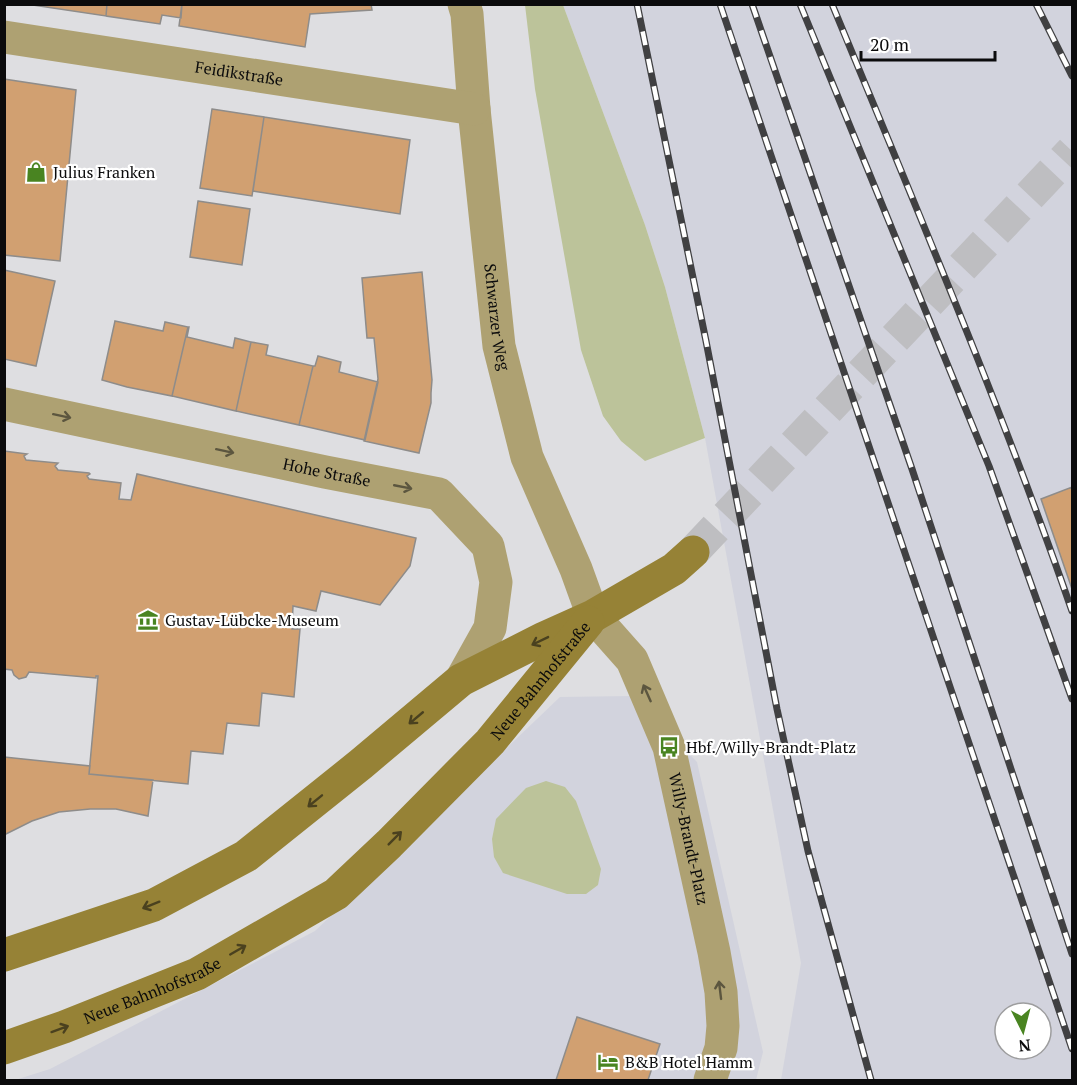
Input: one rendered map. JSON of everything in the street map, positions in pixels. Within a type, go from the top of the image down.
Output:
[{"type":"main road","points":[[593,616],[674,568],[693,552]]},
{"type":"main road","name":"Neue Bahnhofstraße","points":[[4,955],[154,905],[246,856],[461,680],[593,616]]},
{"type":"main road","name":"Neue Bahnhofstraße","points":[[4,1048],[64,1028],[197,974],[336,894],[490,742],[593,616]]},
{"type":"street","name":"Schwarzer Weg","points":[[464,4],[467,14],[474,109],[499,346],[527,457],[576,569],[593,616]]},
{"type":"street","name":"Feidikstraße","points":[[4,37],[474,109]]},
{"type":"street","name":"Hohe Straße","points":[[4,404],[314,470],[439,494],[488,546],[496,582],[490,628],[461,680]]},
{"type":"street","name":"Willy-Brandt-Platz","points":[[593,616],[632,660],[669,747],[721,992],[723,1026],[721,1048],[710,1080]]},
{"type":"shaded area","points":[[563,5],[1072,5],[1072,1080],[781,1080],[801,963],[705,438],[665,287],[645,225]]},
{"type":"shaded area","points":[[632,696],[697,762],[763,1052],[756,1080],[15,1080],[50,1069],[315,931],[560,697]]},
{"type":"green space","points":[[525,5],[563,5],[645,225],[665,287],[705,438],[645,461],[621,441],[603,416],[581,350],[535,89]]},
{"type":"green space","points":[[546,781],[565,787],[576,801],[601,869],[598,885],[586,894],[567,894],[503,873],[494,857],[492,839],[496,819],[526,788]]},
{"type":"building","points":[[26,4],[107,4],[106,16]]},
{"type":"building","points":[[107,4],[182,4],[181,18],[162,15],[160,24],[106,16]]},
{"type":"building","points":[[182,4],[371,4],[372,10],[310,14],[305,47],[179,26]]},
{"type":"building","name":"Julius Franken","points":[[4,79],[76,90],[60,261],[4,255]]},
{"type":"building","points":[[212,109],[264,117],[252,196],[200,188]]},
{"type":"building","points":[[264,117],[410,140],[400,214],[253,191]]},
{"type":"building","points":[[198,201],[250,209],[242,265],[190,257]]},
{"type":"building","points":[[4,270],[55,281],[36,366],[4,359]]},
{"type":"building","points":[[422,272],[432,380],[431,403],[419,453],[364,441],[378,379],[374,338],[367,338],[362,278]]},
{"type":"building","points":[[115,321],[163,331],[165,322],[188,327],[172,396],[102,380]]},
{"type":"building","points":[[188,327],[187,337],[233,348],[235,338],[251,342],[236,411],[172,396]]},
{"type":"building","points":[[251,342],[268,345],[266,355],[313,366],[299,425],[236,411]]},
{"type":"building","points":[[318,356],[341,362],[339,372],[378,382],[365,440],[299,425],[313,366]]},
{"type":"building","name":"Gustav-Lübcke-Museum","points":[[4,451],[27,454],[24,456],[26,460],[58,463],[55,466],[58,470],[89,473],[87,476],[89,479],[121,483],[119,499],[131,500],[137,474],[416,538],[410,566],[380,605],[321,591],[316,611],[293,606],[292,629],[300,629],[294,697],[262,693],[259,726],[227,723],[223,754],[191,751],[188,784],[89,774],[98,676],[96,678],[29,672],[26,677],[19,679],[12,670],[4,669]]},
{"type":"building","points":[[1072,487],[1072,589],[1041,499]]},
{"type":"building","points":[[4,757],[90,766],[89,774],[153,780],[148,816],[116,809],[59,812],[32,821],[4,835]]},
{"type":"building","name":"B&B Hotel Hamm","points":[[577,1017],[660,1044],[648,1080],[556,1080]]},
{"type":"tunnel","points":[[693,552],[1072,151]]},
{"type":"railway","points":[[637,4],[706,341],[777,709],[808,851],[871,1080]]},
{"type":"railway","points":[[720,4],[1072,1049]]},
{"type":"railway","points":[[752,4],[912,469],[1072,954]]},
{"type":"railway","points":[[800,4],[989,466],[1072,699]]},
{"type":"railway","points":[[832,4],[987,382],[1072,611]]},
{"type":"railway","points":[[1036,4],[1072,76]]},
{"type":"place","name":"Julius Franken","points":[[36,172]]},
{"type":"place","name":"Gustav-Lübcke-Museum","points":[[148,620]]},
{"type":"place","name":"Hbf./Willy-Brandt-Platz","points":[[669,747]]},
{"type":"place","name":"B&B Hotel Hamm","points":[[608,1062]]}]
